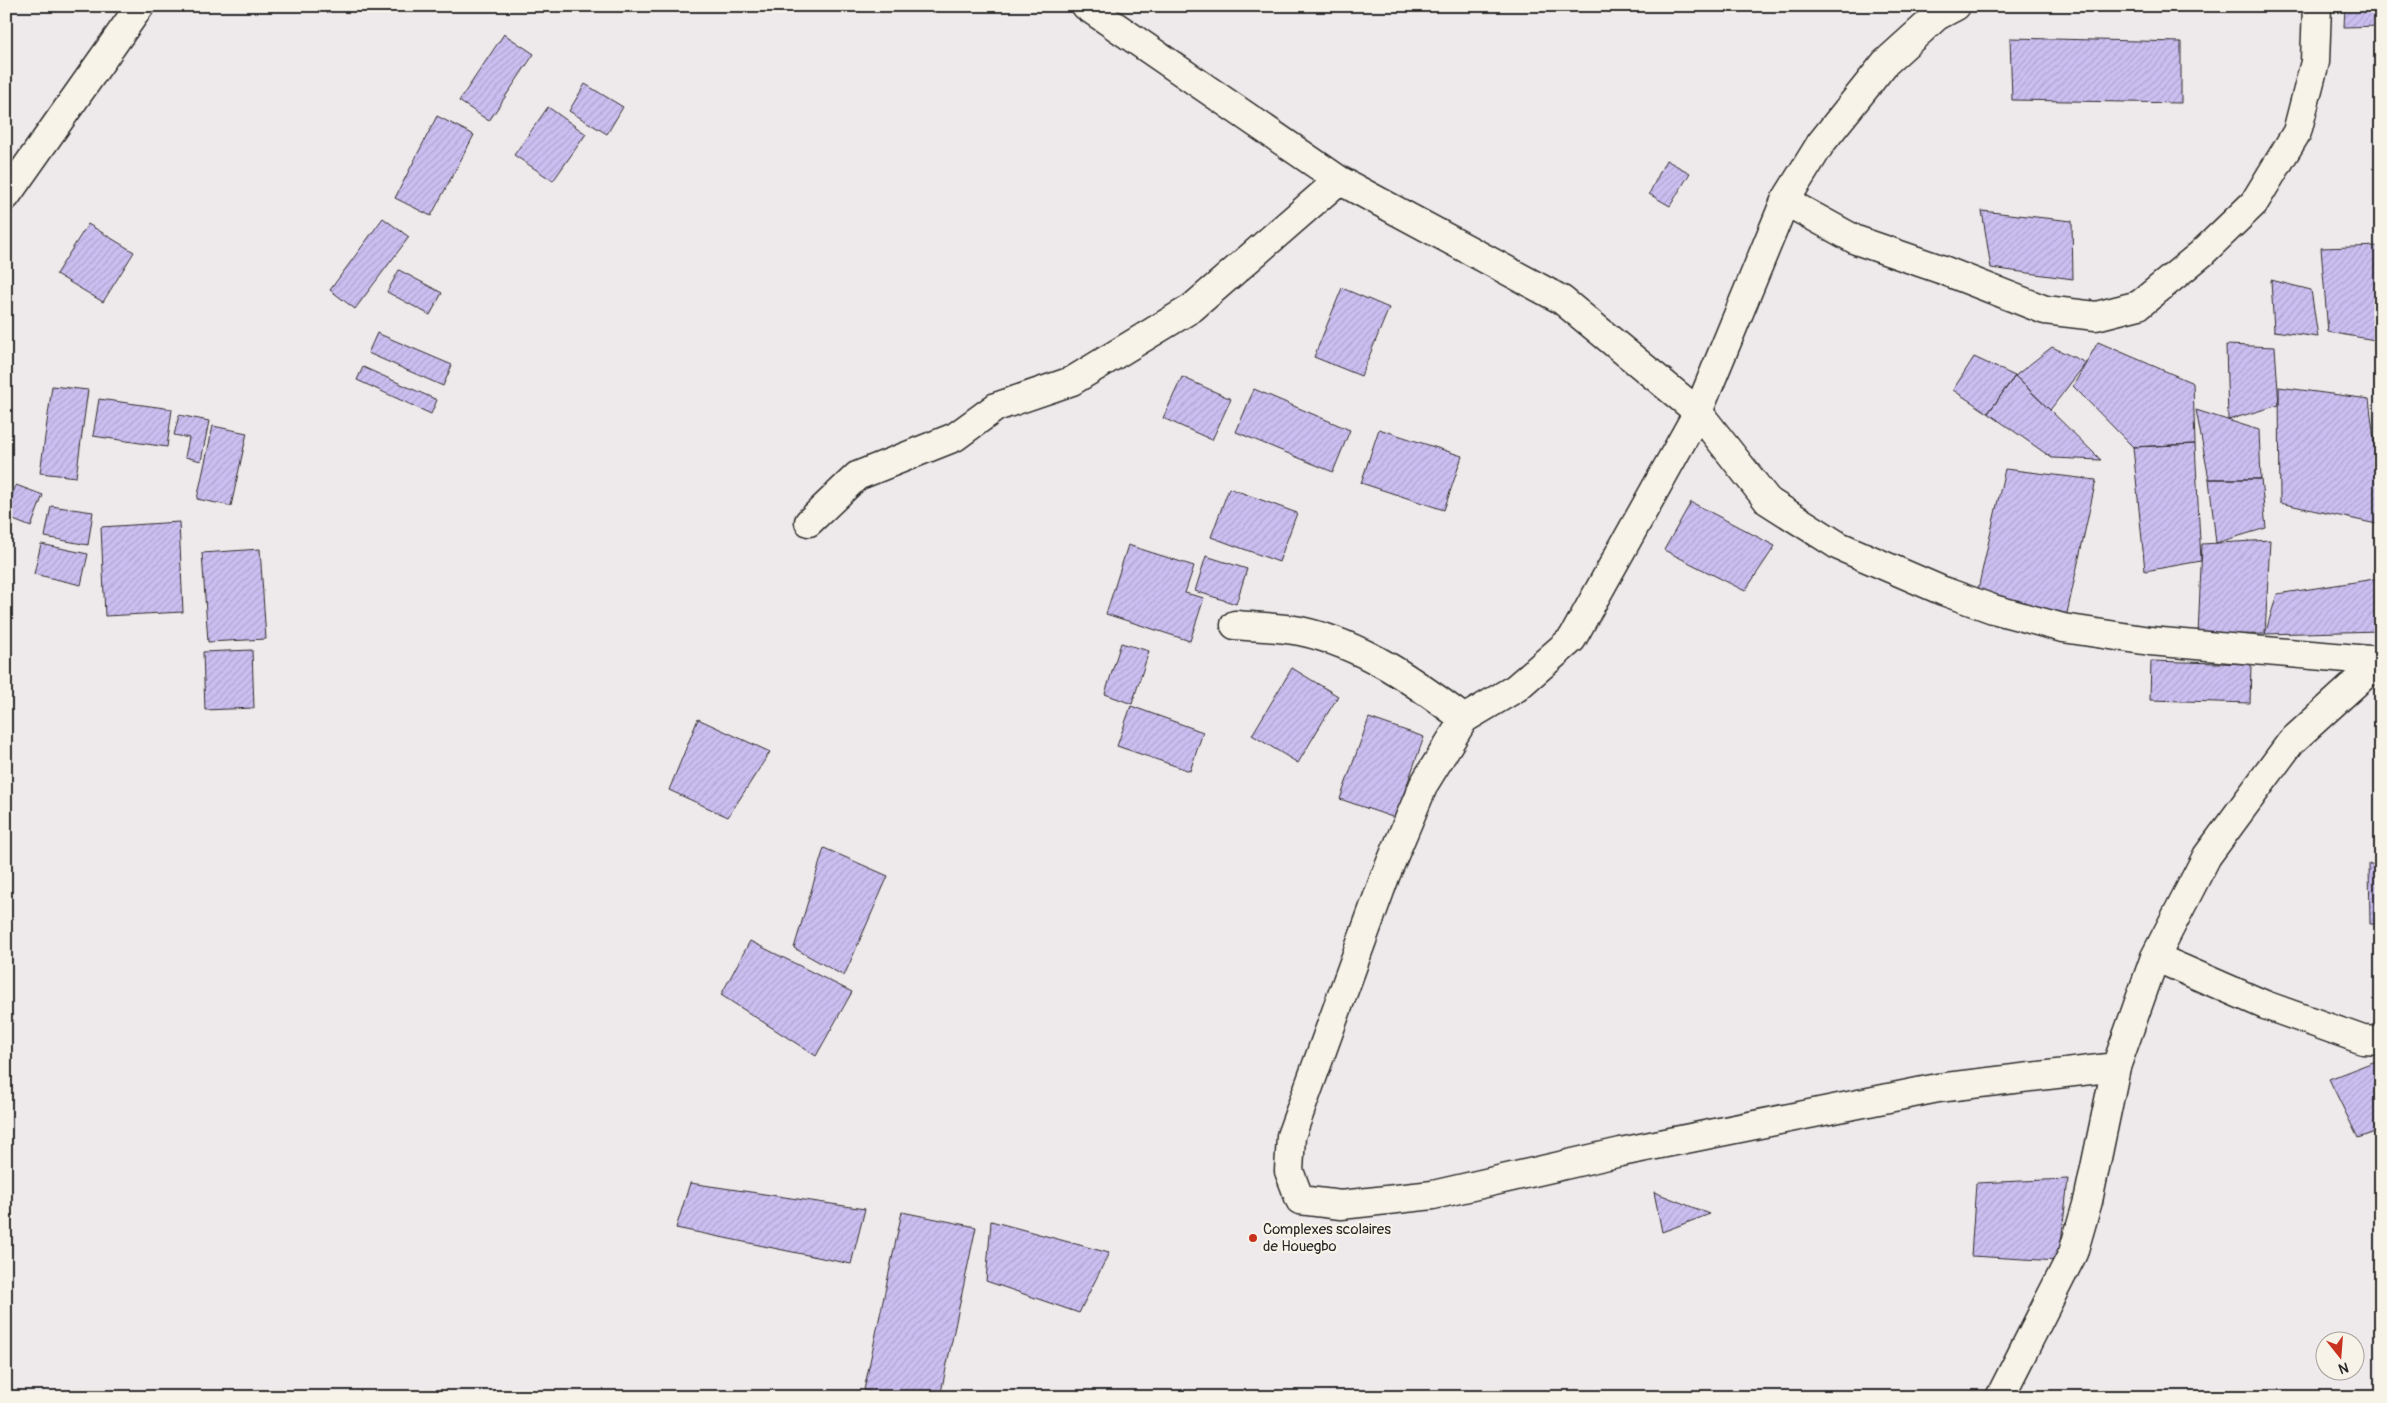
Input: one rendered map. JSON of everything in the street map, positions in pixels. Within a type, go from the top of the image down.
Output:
[{"type":"street","points":[[6,196],[140,6]]},
{"type":"street","points":[[1086,6],[1339,180],[1562,300],[1698,412],[1768,501],[1839,546],[1942,591],[1992,609],[2063,628],[2150,641],[2381,661]]},
{"type":"street","points":[[1956,6],[1937,16],[1885,63],[1821,143],[1785,201],[1698,412],[1572,639],[1516,688],[1464,720],[1424,784],[1386,874],[1292,1136],[1289,1171],[1300,1200],[1341,1205],[1433,1195],[1620,1152],[1938,1088],[2116,1067]]},
{"type":"street","points":[[1785,201],[1856,240],[2044,310],[2096,316],[2139,305],[2201,254],[2254,203],[2297,132],[2315,62],[2317,6]]},
{"type":"street","points":[[809,522],[857,476],[955,437],[996,407],[1072,381],[1192,308],[1339,180]]},
{"type":"street","points":[[1235,625],[1300,631],[1352,647],[1419,685],[1464,720]]},
{"type":"street","points":[[2000,1397],[2074,1253],[2088,1201],[2116,1067],[2155,956],[2207,856],[2291,742],[2381,661]]},
{"type":"street","points":[[2155,956],[2265,1006],[2363,1040],[2381,1041]]},
{"type":"building","points":[[2345,6],[2381,6],[2381,26],[2344,27]]},
{"type":"building","points":[[504,34],[534,54],[489,121],[459,101]]},
{"type":"building","points":[[2010,38],[2181,42],[2181,103],[2012,100]]},
{"type":"building","points":[[585,84],[623,107],[607,134],[569,111]]},
{"type":"building","points":[[548,107],[586,134],[553,181],[514,155]]},
{"type":"building","points":[[437,116],[474,135],[431,216],[395,198]]},
{"type":"building","points":[[1666,160],[1690,173],[1670,206],[1649,194]]},
{"type":"building","points":[[1982,211],[2072,221],[2073,279],[1991,268]]},
{"type":"building","points":[[383,218],[409,237],[355,309],[330,290]]},
{"type":"building","points":[[88,224],[134,252],[103,302],[56,274]]},
{"type":"building","points":[[2381,246],[2381,341],[2328,332],[2321,248]]},
{"type":"building","points":[[399,270],[442,293],[430,315],[387,292]]},
{"type":"building","points":[[2271,280],[2311,290],[2318,337],[2274,331]]},
{"type":"building","points":[[1342,288],[1389,308],[1361,376],[1314,357]]},
{"type":"building","points":[[377,333],[452,365],[443,386],[368,353]]},
{"type":"building","points":[[2098,342],[2193,383],[2195,444],[2133,447],[2073,386]]},
{"type":"building","points":[[2226,345],[2275,347],[2279,405],[2228,420]]},
{"type":"building","points":[[2052,347],[2086,363],[2050,410],[2015,376]]},
{"type":"building","points":[[1974,357],[2015,376],[1988,413],[1953,390]]},
{"type":"building","points":[[363,367],[437,400],[431,414],[357,380]]},
{"type":"building","points":[[2015,376],[2101,460],[2052,458],[1988,413]]},
{"type":"building","points":[[1182,377],[1231,399],[1212,440],[1163,418]]},
{"type":"building","points":[[52,386],[88,390],[76,477],[40,473]]},
{"type":"building","points":[[2279,387],[2369,399],[2381,494],[2381,525],[2280,503]]},
{"type":"building","points":[[1254,389],[1350,430],[1333,472],[1236,432]]},
{"type":"building","points":[[99,399],[172,409],[167,447],[93,436]]},
{"type":"building","points":[[2196,410],[2259,430],[2261,479],[2209,479]]},
{"type":"building","points":[[179,415],[209,421],[201,461],[185,457],[189,438],[174,435]]},
{"type":"building","points":[[213,426],[247,433],[231,506],[197,499]]},
{"type":"building","points":[[1379,429],[1462,456],[1444,510],[1361,483]]},
{"type":"building","points":[[2195,444],[2201,561],[2145,571],[2133,447]]},
{"type":"building","points":[[2005,469],[2096,480],[2066,618],[1976,598]]},
{"type":"building","points":[[2209,479],[2261,479],[2266,528],[2216,543]]},
{"type":"building","points":[[16,485],[43,495],[31,527],[6,517],[6,511]]},
{"type":"building","points":[[1229,488],[1297,513],[1279,562],[1211,537]]},
{"type":"building","points":[[1691,502],[1775,546],[1745,591],[1664,550]]},
{"type":"building","points":[[51,506],[93,512],[88,545],[45,537]]},
{"type":"building","points":[[179,522],[183,612],[105,616],[101,527]]},
{"type":"building","points":[[2270,540],[2265,634],[2198,635],[2202,544]]},
{"type":"building","points":[[41,544],[88,554],[81,585],[34,574]]},
{"type":"building","points":[[1128,545],[1194,566],[1185,593],[1204,598],[1190,641],[1106,614]]},
{"type":"building","points":[[260,549],[266,639],[208,642],[202,553]]},
{"type":"building","points":[[1206,556],[1247,569],[1236,604],[1195,591]]},
{"type":"building","points":[[2381,578],[2381,631],[2265,634],[2277,594]]},
{"type":"building","points":[[1121,643],[1149,651],[1132,704],[1105,694]]},
{"type":"building","points":[[252,650],[254,708],[205,710],[203,652]]},
{"type":"building","points":[[2151,661],[2251,664],[2250,703],[2150,700]]},
{"type":"building","points":[[1292,668],[1338,696],[1298,763],[1252,735]]},
{"type":"building","points":[[1131,706],[1203,732],[1190,771],[1117,746]]},
{"type":"building","points":[[1369,718],[1424,737],[1395,818],[1340,799]]},
{"type":"building","points":[[698,719],[770,752],[728,817],[669,790]]},
{"type":"building","points":[[824,848],[888,876],[844,976],[794,948]]},
{"type":"building","points":[[2369,864],[2381,865],[2381,924],[2370,924]]},
{"type":"building","points":[[750,941],[852,992],[816,1056],[721,995]]},
{"type":"building","points":[[2381,1059],[2381,1130],[2358,1138],[2329,1079]]},
{"type":"building","points":[[2068,1179],[2059,1261],[1971,1256],[1976,1183]]},
{"type":"building","points":[[690,1183],[865,1209],[851,1264],[676,1228]]},
{"type":"building","points":[[1654,1192],[1710,1214],[1662,1232]]},
{"type":"building","points":[[902,1212],[976,1227],[940,1397],[890,1397],[864,1390]]},
{"type":"building","points":[[991,1221],[1109,1253],[1079,1313],[986,1281]]},
{"type":"place","name":"Complexes scolaires de Houegbo","points":[[1253,1238]]}]
